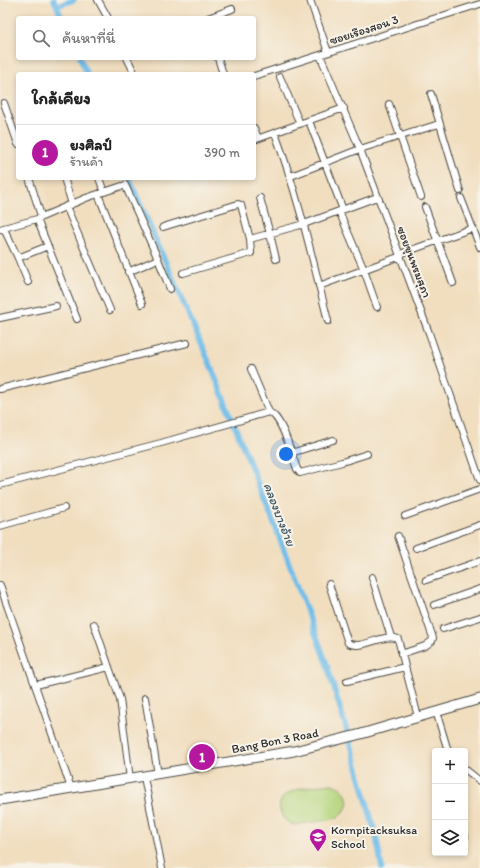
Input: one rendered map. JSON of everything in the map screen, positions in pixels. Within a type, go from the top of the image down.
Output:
[{"type":"main road","name":"Bang Bon 3 Road","points":[[0,800],[294,751],[361,734],[480,699]]},
{"type":"street","points":[[98,0],[107,16]]},
{"type":"street","points":[[310,0],[328,52]]},
{"type":"street","name":"ซอยเรืองสอน 3","points":[[256,75],[480,4]]},
{"type":"street","points":[[213,16],[232,8]]},
{"type":"street","name":"ซอยขุนพรมสุภา","points":[[320,55],[344,108],[437,353],[480,480]]},
{"type":"street","points":[[128,60],[134,72]]},
{"type":"street","points":[[219,60],[222,72]]},
{"type":"street","points":[[280,77],[300,124]]},
{"type":"street","points":[[430,94],[460,195],[480,247]]},
{"type":"street","points":[[4,103],[16,138]]},
{"type":"street","points":[[389,104],[421,197]]},
{"type":"street","points":[[256,139],[344,108]]},
{"type":"street","points":[[309,121],[377,307]]},
{"type":"street","points":[[291,176],[325,164],[360,149],[439,124]]},
{"type":"street","points":[[276,133],[291,176],[328,321]]},
{"type":"street","points":[[30,180],[48,246],[77,319]]},
{"type":"street","points":[[64,180],[69,205],[110,310]]},
{"type":"street","points":[[99,180],[101,193],[128,272],[142,304]]},
{"type":"street","points":[[28,282],[18,258],[3,230],[125,185],[170,289]]},
{"type":"street","points":[[250,239],[304,224],[377,197]]},
{"type":"street","points":[[260,198],[276,259]]},
{"type":"street","points":[[163,227],[238,204],[241,206],[250,239],[252,252],[250,255],[183,273]]},
{"type":"street","points":[[425,207],[453,283]]},
{"type":"street","points":[[319,286],[473,228]]},
{"type":"street","points":[[18,258],[48,246]]},
{"type":"street","points":[[128,272],[158,259]]},
{"type":"street","points":[[0,318],[56,306]]},
{"type":"street","points":[[0,389],[187,343]]},
{"type":"street","points":[[251,369],[269,412],[272,413],[278,420],[299,473],[302,474],[367,454]]},
{"type":"street","points":[[0,485],[161,444],[269,412]]},
{"type":"street","points":[[291,453],[333,440]]},
{"type":"street","points":[[405,516],[480,489]]},
{"type":"street","points":[[0,526],[64,508]]},
{"type":"street","points":[[416,548],[480,525]]},
{"type":"street","points":[[398,536],[433,638],[430,643],[401,654]]},
{"type":"street","points":[[426,580],[480,561]]},
{"type":"street","points":[[372,577],[391,637]]},
{"type":"street","points":[[329,584],[348,643],[354,645],[391,637],[398,639],[418,718]]},
{"type":"street","points":[[0,585],[72,788]]},
{"type":"street","points":[[434,605],[480,589]]},
{"type":"street","points":[[443,630],[480,617]]},
{"type":"street","points":[[94,624],[120,699],[130,779]]},
{"type":"street","points":[[347,680],[405,667]]},
{"type":"street","points":[[36,685],[110,668]]},
{"type":"street","points":[[145,698],[158,774]]},
{"type":"street","points":[[436,712],[447,748]]},
{"type":"street","points":[[468,771],[480,781]]},
{"type":"street","points":[[144,777],[162,868]]},
{"type":"green space","points":[[332,784],[339,787],[343,791],[348,801],[345,811],[340,815],[334,819],[294,825],[283,818],[280,810],[280,802],[290,792],[308,787]]},
{"type":"waterway","name":"คลองบางอ้าย","points":[[54,0],[61,16]]},
{"type":"waterway","points":[[57,6],[74,0]]},
{"type":"waterway","name":"คลองบางอ้าย","points":[[81,60],[86,72]]},
{"type":"waterway","name":"คลองบางอ้าย","points":[[130,180],[210,364],[275,526],[326,662],[353,751],[376,836],[382,868]]},
{"type":"place","name":"ยงศิลป์","points":[[202,757]]},
{"type":"place","name":"Kornpitacksuksa School","points":[[318,852]]}]
